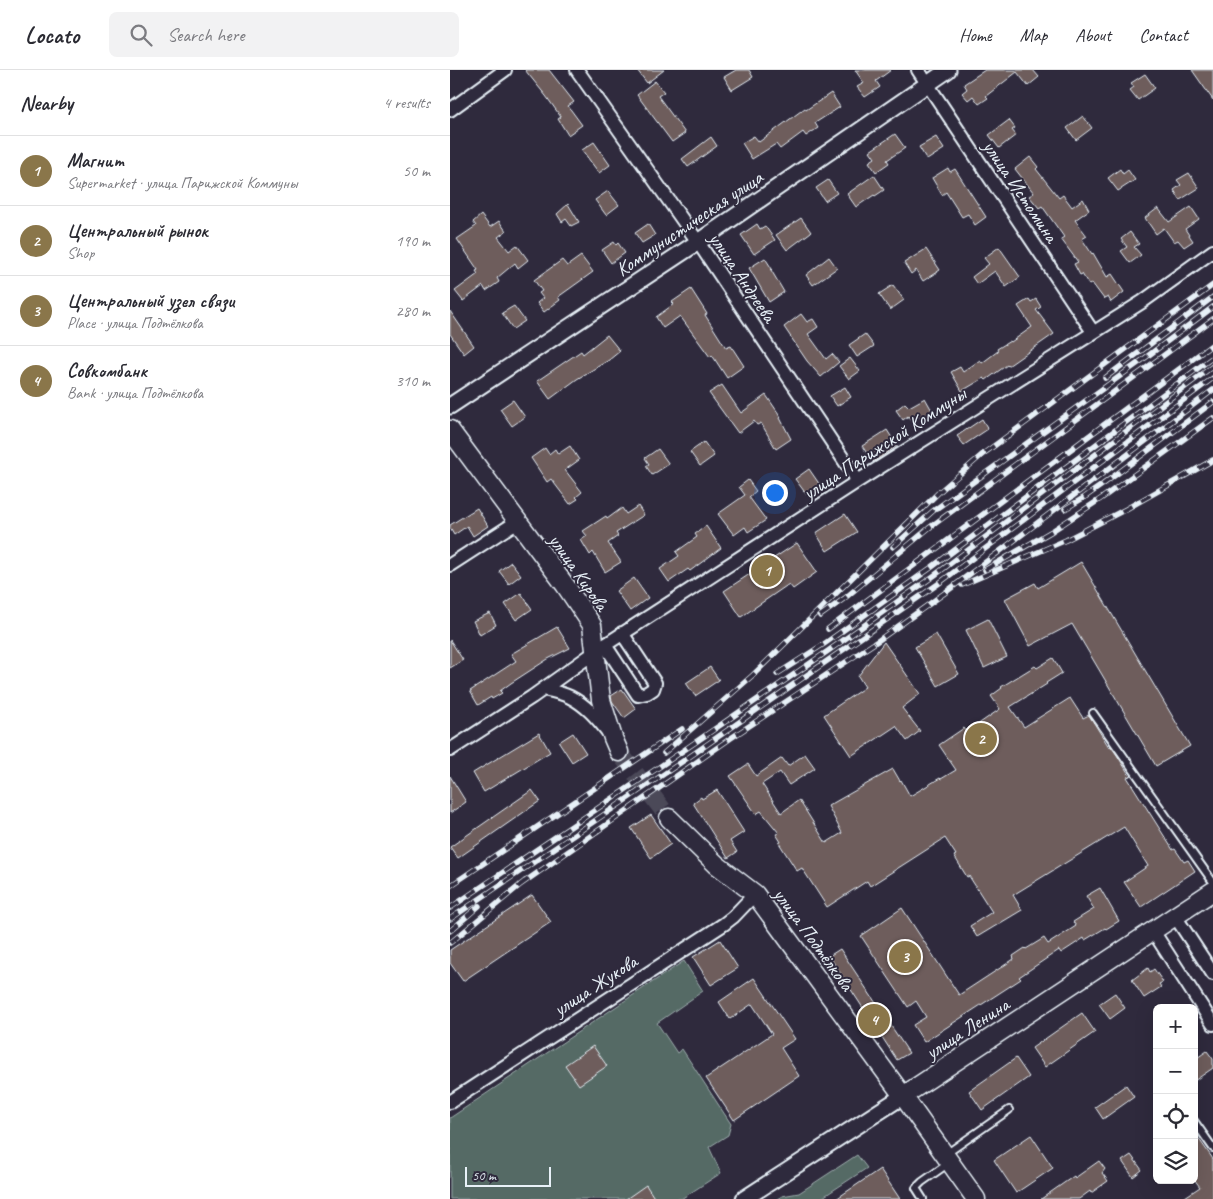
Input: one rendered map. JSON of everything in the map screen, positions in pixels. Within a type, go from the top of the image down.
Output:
[{"type":"main road","name":"улица Кирова","points":[[450,430],[565,585],[592,625],[600,647]]},
{"type":"main road","points":[[600,647],[598,682],[601,700],[616,745]]},
{"type":"main road","name":"улица Подтёлкова","points":[[669,818],[718,865],[755,894],[976,1199]]},
{"type":"main road","name":"улица Ленина","points":[[903,1096],[1213,891]]},
{"type":"street","points":[[450,110],[505,70]]},
{"type":"street","name":"улица Андреева","points":[[577,70],[698,242],[858,481]]},
{"type":"street","name":"улица Истомина","points":[[918,70],[1093,332]]},
{"type":"street","name":"Коммунистическая улица","points":[[450,406],[698,242],[948,70]]},
{"type":"street","name":"улица Парижской Коммуны","points":[[450,750],[543,688],[600,647],[1142,302],[1213,251]]},
{"type":"street","points":[[450,565],[518,521]]},
{"type":"street","points":[[600,647],[638,695],[654,689],[655,682],[622,633]]},
{"type":"street","points":[[543,688],[568,696],[595,715],[616,745]]},
{"type":"street","name":"улица Жукова","points":[[450,1102],[724,924],[755,894]]},
{"type":"street","points":[[1175,916],[1213,974]]},
{"type":"street","points":[[1153,931],[1213,1024]]},
{"type":"street","name":"улица Ленина","points":[[744,1199],[903,1096]]},
{"type":"lane","points":[[1093,713],[1213,882]]},
{"type":"lane","points":[[923,1199],[916,1188],[947,1158],[1008,1110]]},
{"type":"lane","points":[[1198,1127],[1213,1148]]},
{"type":"green space","points":[[684,961],[703,991],[657,1023],[677,1053],[682,1049],[731,1124],[728,1135],[709,1147],[721,1173],[681,1199],[450,1199],[450,1118]]},
{"type":"green space","points":[[857,1155],[867,1168],[820,1199],[777,1199],[782,1196],[799,1193]]},
{"type":"building","points":[[525,70],[549,70],[574,102],[568,106],[582,125],[568,135],[558,119],[561,117]]},
{"type":"building","points":[[637,70],[664,70],[647,83]]},
{"type":"building","points":[[736,70],[749,70],[753,77],[732,90],[724,77]]},
{"type":"building","points":[[855,70],[891,70],[876,81],[880,87],[865,97],[857,87],[864,83]]},
{"type":"building","points":[[985,70],[1033,70],[1039,77],[1028,86],[1017,72],[986,96],[988,98],[979,104],[973,96],[968,100],[962,93],[967,89],[964,84]]},
{"type":"building","points":[[1192,70],[1213,70],[1213,100]]},
{"type":"building","points":[[1145,74],[1155,88],[1138,100],[1130,90],[1134,87],[1131,83]]},
{"type":"building","points":[[655,81],[664,92],[658,96],[685,133],[672,142],[637,95]]},
{"type":"building","points":[[831,93],[840,107],[815,123],[818,128],[806,136],[803,132],[780,149],[776,144],[752,159],[742,143],[754,136],[759,142],[805,108],[806,110]]},
{"type":"building","points":[[1083,116],[1092,128],[1076,140],[1067,128]]},
{"type":"building","points":[[1009,120],[1015,128],[1012,130],[1016,135],[999,148],[989,135]]},
{"type":"building","points":[[895,134],[905,148],[887,160],[889,163],[876,172],[869,162],[875,158],[870,151]]},
{"type":"building","points":[[711,137],[717,146],[688,167],[682,159]]},
{"type":"building","points":[[936,137],[944,149],[927,160],[919,147]]},
{"type":"building","points":[[594,142],[610,165],[599,173],[582,150]]},
{"type":"building","points":[[1030,157],[1038,167],[1036,169],[1059,198],[1063,195],[1072,207],[1083,199],[1089,210],[1075,220],[1087,236],[1082,239],[1107,277],[1112,274],[1124,292],[1111,302],[1108,297],[1104,299],[1092,283],[1089,285],[1082,274],[1080,275],[1074,264],[1078,262],[1061,239],[1064,237],[1042,206],[1039,208],[1029,196],[1034,193],[1015,169]]},
{"type":"building","points":[[948,168],[950,172],[955,169],[986,217],[975,225],[968,214],[962,217],[946,192],[942,195],[932,178]]},
{"type":"building","points":[[1120,169],[1123,174],[1128,170],[1135,180],[1118,191],[1108,178]]},
{"type":"building","points":[[1189,173],[1199,188],[1180,200],[1174,190],[1181,185],[1177,180]]},
{"type":"building","points":[[874,175],[884,190],[856,207],[847,194]]},
{"type":"building","points":[[828,180],[837,193],[825,201],[816,188]]},
{"type":"building","points":[[608,191],[619,205],[606,215],[595,200]]},
{"type":"building","points":[[568,204],[579,222],[571,226],[566,219],[562,222],[557,214]]},
{"type":"building","points":[[1191,207],[1199,219],[1185,229],[1193,241],[1184,247],[1178,240],[1174,242],[1164,228],[1156,234],[1145,218],[1158,208],[1169,222]]},
{"type":"building","points":[[481,215],[490,227],[499,221],[506,231],[498,237],[509,251],[517,245],[528,260],[518,268],[515,263],[497,278],[499,282],[486,291],[483,286],[463,301],[455,291],[478,274],[476,271],[478,270],[457,239],[476,226],[473,222]]},
{"type":"building","points":[[801,218],[811,232],[787,250],[776,235]]},
{"type":"building","points":[[648,224],[655,235],[642,243],[635,233]]},
{"type":"building","points":[[757,224],[760,229],[765,226],[775,240],[754,254],[741,235]]},
{"type":"building","points":[[1130,232],[1139,244],[1134,247],[1141,255],[1130,263],[1121,251],[1127,247],[1121,239]]},
{"type":"building","points":[[614,242],[616,245],[618,243],[625,253],[611,263],[602,250]]},
{"type":"building","points":[[999,247],[1020,277],[1006,287],[995,271],[977,284],[972,277],[989,264],[984,258]]},
{"type":"building","points":[[926,249],[940,270],[923,281],[916,270],[911,274],[904,263]]},
{"type":"building","points":[[581,256],[593,272],[558,297],[560,300],[544,312],[537,303],[543,298],[539,293],[542,291],[534,280],[562,260],[567,266]]},
{"type":"building","points":[[829,257],[837,268],[813,285],[806,275]]},
{"type":"building","points":[[765,258],[784,292],[769,302],[749,268]]},
{"type":"building","points":[[893,285],[904,300],[890,310],[879,294]]},
{"type":"building","points":[[691,289],[726,348],[731,346],[744,366],[727,378],[712,355],[710,357],[680,316],[663,328],[656,317],[674,304],[672,302]]},
{"type":"building","points":[[1029,299],[1031,302],[1036,299],[1041,307],[1036,310],[1054,334],[986,380],[984,378],[962,391],[951,372],[960,367],[963,372],[980,360],[982,363],[998,351],[997,349],[1011,342],[1032,327],[1018,306]]},
{"type":"building","points":[[514,306],[525,321],[513,329],[502,313]]},
{"type":"building","points":[[450,311],[474,346],[464,354],[450,334]]},
{"type":"building","points":[[801,314],[807,322],[813,319],[818,327],[808,334],[826,359],[832,354],[839,362],[821,377],[807,361],[784,327]]},
{"type":"building","points":[[865,334],[874,346],[857,357],[849,345]]},
{"type":"building","points":[[607,335],[620,351],[550,399],[537,381],[581,351],[583,354]]},
{"type":"building","points":[[850,358],[860,371],[849,379],[839,366]]},
{"type":"building","points":[[722,385],[741,413],[766,395],[781,417],[791,439],[776,449],[761,423],[757,425],[754,421],[738,433],[709,393]]},
{"type":"building","points":[[845,387],[851,397],[837,406],[830,396]]},
{"type":"building","points":[[925,398],[934,414],[922,421],[918,415],[911,420],[908,416],[903,420],[896,410],[905,403],[909,407]]},
{"type":"building","points":[[513,400],[525,417],[512,426],[500,409]]},
{"type":"building","points":[[982,419],[988,429],[964,445],[957,436]]},
{"type":"building","points":[[887,430],[897,446],[873,462],[862,446]]},
{"type":"building","points":[[704,442],[714,456],[700,466],[690,452]]},
{"type":"building","points":[[570,446],[579,460],[565,470],[582,492],[576,497],[578,499],[570,504],[551,479],[547,482],[531,458],[545,448],[549,454],[555,449],[558,454]]},
{"type":"building","points":[[658,449],[669,464],[652,475],[646,466],[649,464],[645,458]]},
{"type":"building","points":[[809,469],[820,485],[807,495],[795,479]]},
{"type":"building","points":[[748,480],[756,491],[749,497],[766,520],[748,532],[745,527],[734,535],[718,514],[745,495],[739,487]]},
{"type":"building","points":[[638,506],[644,515],[616,533],[618,536],[608,543],[621,562],[605,572],[593,552],[590,555],[581,540],[587,536],[583,531],[606,516],[607,519],[622,508],[626,514]]},
{"type":"building","points":[[477,508],[488,526],[473,536],[467,526],[454,535],[450,525]]},
{"type":"building","points":[[845,514],[857,532],[827,551],[816,533]]},
{"type":"building","points":[[706,526],[721,548],[690,571],[688,569],[669,582],[660,569],[679,556],[676,552],[697,537],[695,534]]},
{"type":"building","points":[[797,543],[817,572],[793,589],[789,584],[741,617],[724,591]]},
{"type":"building","points":[[511,562],[521,575],[509,584],[499,571]]},
{"type":"building","points":[[1081,562],[1190,746],[1156,766],[1072,624],[1030,646],[1005,599],[1035,583],[1038,588]]},
{"type":"building","points":[[634,578],[648,598],[630,611],[616,591]]},
{"type":"building","points":[[521,593],[532,609],[516,620],[505,604]]},
{"type":"building","points":[[490,613],[496,625],[480,635],[473,621]]},
{"type":"building","points":[[988,619],[1007,657],[984,668],[966,630]]},
{"type":"building","points":[[557,627],[570,648],[548,659],[511,683],[500,691],[502,693],[478,705],[470,691],[516,661],[511,654]]},
{"type":"building","points":[[936,634],[959,674],[938,686],[915,647]]},
{"type":"building","points":[[450,640],[463,660],[450,668]]},
{"type":"building","points":[[884,642],[920,694],[902,708],[920,731],[907,741],[896,726],[851,756],[824,715],[865,687],[858,676]]},
{"type":"building","points":[[1053,658],[1062,673],[1010,707],[1024,727],[1070,698],[1083,718],[1089,715],[1109,747],[1111,746],[1130,776],[1127,777],[1173,850],[1175,849],[1184,862],[1188,860],[1195,871],[1141,907],[1124,882],[1148,866],[1124,827],[1013,895],[1022,910],[977,937],[970,926],[992,912],[969,876],[967,877],[945,838],[870,886],[867,881],[827,907],[802,868],[797,871],[779,843],[781,842],[776,834],[779,833],[761,811],[756,814],[730,776],[748,764],[756,776],[782,758],[788,766],[805,754],[815,768],[789,785],[780,772],[762,784],[781,813],[799,800],[826,843],[842,833],[828,806],[893,769],[910,796],[956,770],[939,745],[964,728],[967,732],[1000,709],[991,696],[1001,687],[1035,666],[1037,668]]},
{"type":"building","points":[[710,667],[719,680],[695,696],[686,683]]},
{"type":"building","points":[[622,689],[636,709],[624,718],[612,701],[611,696]]},
{"type":"building","points":[[539,733],[550,752],[484,792],[473,773]]},
{"type":"building","points":[[573,733],[586,753],[572,762],[559,742]]},
{"type":"building","points":[[450,776],[466,802],[450,813]]},
{"type":"building","points":[[532,790],[540,801],[458,858],[450,847]]},
{"type":"building","points":[[717,790],[744,832],[730,841],[737,852],[728,858],[693,803]]},
{"type":"building","points":[[651,815],[671,844],[651,858],[631,828]]},
{"type":"building","points":[[1100,888],[1119,921],[1085,940],[1084,938],[1061,953],[1059,950],[1019,977],[1021,979],[924,1042],[913,1025],[926,1017],[916,1001],[908,1007],[861,936],[902,908],[959,995],[1014,959],[1013,956],[1025,948],[1044,938],[1048,944],[1076,926],[1073,922],[1094,909],[1086,896]]},
{"type":"building","points":[[532,895],[551,922],[463,981],[450,963],[450,950]]},
{"type":"building","points":[[720,940],[738,968],[711,985],[693,957]]},
{"type":"building","points":[[840,949],[909,1053],[897,1060],[829,956]]},
{"type":"building","points":[[1148,968],[1150,972],[1154,969],[1163,982],[1159,984],[1161,987],[1144,998],[1132,980]]},
{"type":"building","points":[[754,978],[795,1039],[781,1048],[799,1076],[734,1120],[706,1078],[772,1034],[752,1004],[730,1019],[719,1002]]},
{"type":"building","points":[[1115,993],[1125,1008],[1110,1019],[1099,1004]]},
{"type":"building","points":[[1082,1013],[1095,1032],[1045,1067],[1032,1048]]},
{"type":"building","points":[[593,1046],[607,1066],[579,1085],[565,1065]]},
{"type":"building","points":[[1207,1051],[1213,1059],[1213,1068],[1198,1078],[1198,1057]]},
{"type":"building","points":[[1016,1058],[1029,1077],[982,1110],[969,1091]]},
{"type":"building","points":[[1126,1085],[1134,1097],[1103,1119],[1095,1107]]},
{"type":"building","points":[[1031,1135],[1053,1168],[1016,1193],[994,1160]]},
{"type":"building","points":[[1198,1138],[1213,1159],[1213,1199],[1182,1199],[1200,1187],[1198,1184]]},
{"type":"building","points":[[1131,1155],[1142,1170],[1133,1177],[1122,1161]]},
{"type":"building","points":[[1099,1161],[1105,1169],[1102,1173],[1108,1181],[1091,1193],[1090,1191],[1079,1199],[1041,1199],[1074,1176],[1075,1178]]},
{"type":"building","points":[[880,1169],[900,1199],[836,1199]]},
{"type":"building","points":[[646,1185],[655,1199],[626,1199]]},
{"type":"tunnel","points":[[619,752],[669,818]]},
{"type":"railway","points":[[664,753],[753,675],[938,493],[983,454],[1213,285]]},
{"type":"railway","points":[[1105,378],[1213,297]]},
{"type":"railway","points":[[893,547],[933,511],[1213,307]]},
{"type":"railway","points":[[820,616],[845,598],[929,528],[1213,319]]},
{"type":"railway","points":[[828,629],[1213,344]]},
{"type":"railway","points":[[777,674],[824,644],[932,567],[1213,357]]},
{"type":"railway","points":[[450,908],[671,759],[935,575],[1213,366]]},
{"type":"railway","points":[[450,919],[689,757],[938,584],[1213,378]]},
{"type":"railway","points":[[520,885],[731,738],[879,640],[946,592],[1213,390]]},
{"type":"railway","points":[[1065,509],[1102,485],[1213,402]]},
{"type":"railway","points":[[985,570],[1052,531],[1102,498],[1213,418]]},
{"type":"railway","points":[[962,585],[1066,540],[1213,460]]},
{"type":"railway","points":[[450,886],[682,729]]},
{"type":"railway","points":[[450,943],[525,881]]},
{"type":"railway","points":[[450,931],[479,906]]},
{"type":"place","name":"Магнит","points":[[767,571]]},
{"type":"place","name":"Центральный рынок","points":[[981,739]]},
{"type":"place","name":"Центральный узел связи","points":[[905,957]]},
{"type":"place","name":"Совкомбанк","points":[[874,1020]]}]
